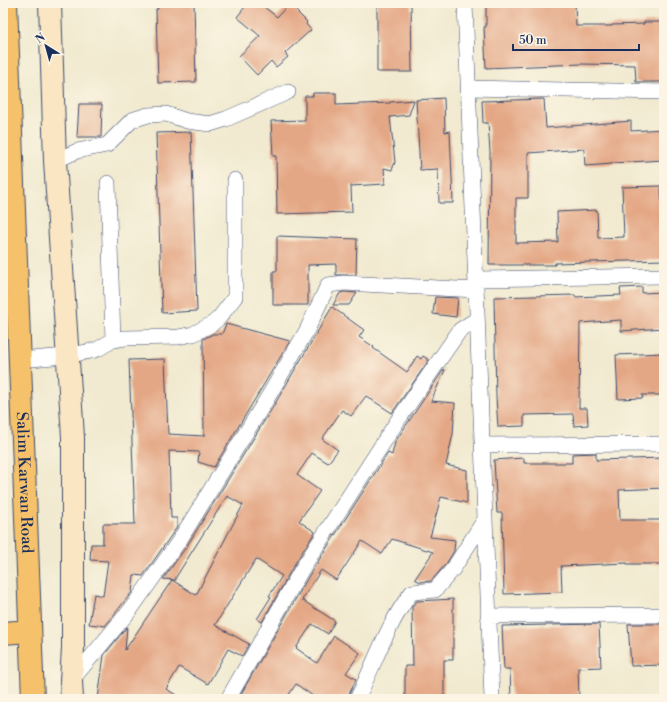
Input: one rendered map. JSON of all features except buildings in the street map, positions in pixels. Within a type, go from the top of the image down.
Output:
[{"type":"main road","name":"Salim Karwan Road","points":[[6,3],[33,699]]},
{"type":"main road","points":[[3,633],[30,632]]},
{"type":"street","points":[[50,3],[55,161],[66,356],[73,445],[73,648],[71,690]]},
{"type":"street","points":[[465,3],[492,699]]},
{"type":"street","points":[[469,88],[664,92]]},
{"type":"street","points":[[55,161],[77,151],[107,145],[132,120],[148,115],[166,114],[187,121],[210,124],[226,119],[288,92]]},
{"type":"street","points":[[19,360],[66,356],[98,349],[113,340],[125,338],[178,337],[193,334],[212,324],[235,297],[235,180]]},
{"type":"street","points":[[108,183],[113,340]]},
{"type":"street","points":[[71,690],[179,541],[268,397],[307,330],[328,285],[344,283],[476,285],[664,276]]},
{"type":"street","points":[[228,699],[302,569],[398,420],[460,330],[477,319]]},
{"type":"street","points":[[482,445],[664,444]]},
{"type":"street","points":[[357,699],[385,637],[402,606],[412,592],[434,590],[453,569],[485,519]]},
{"type":"street","points":[[488,616],[664,615]]}]
